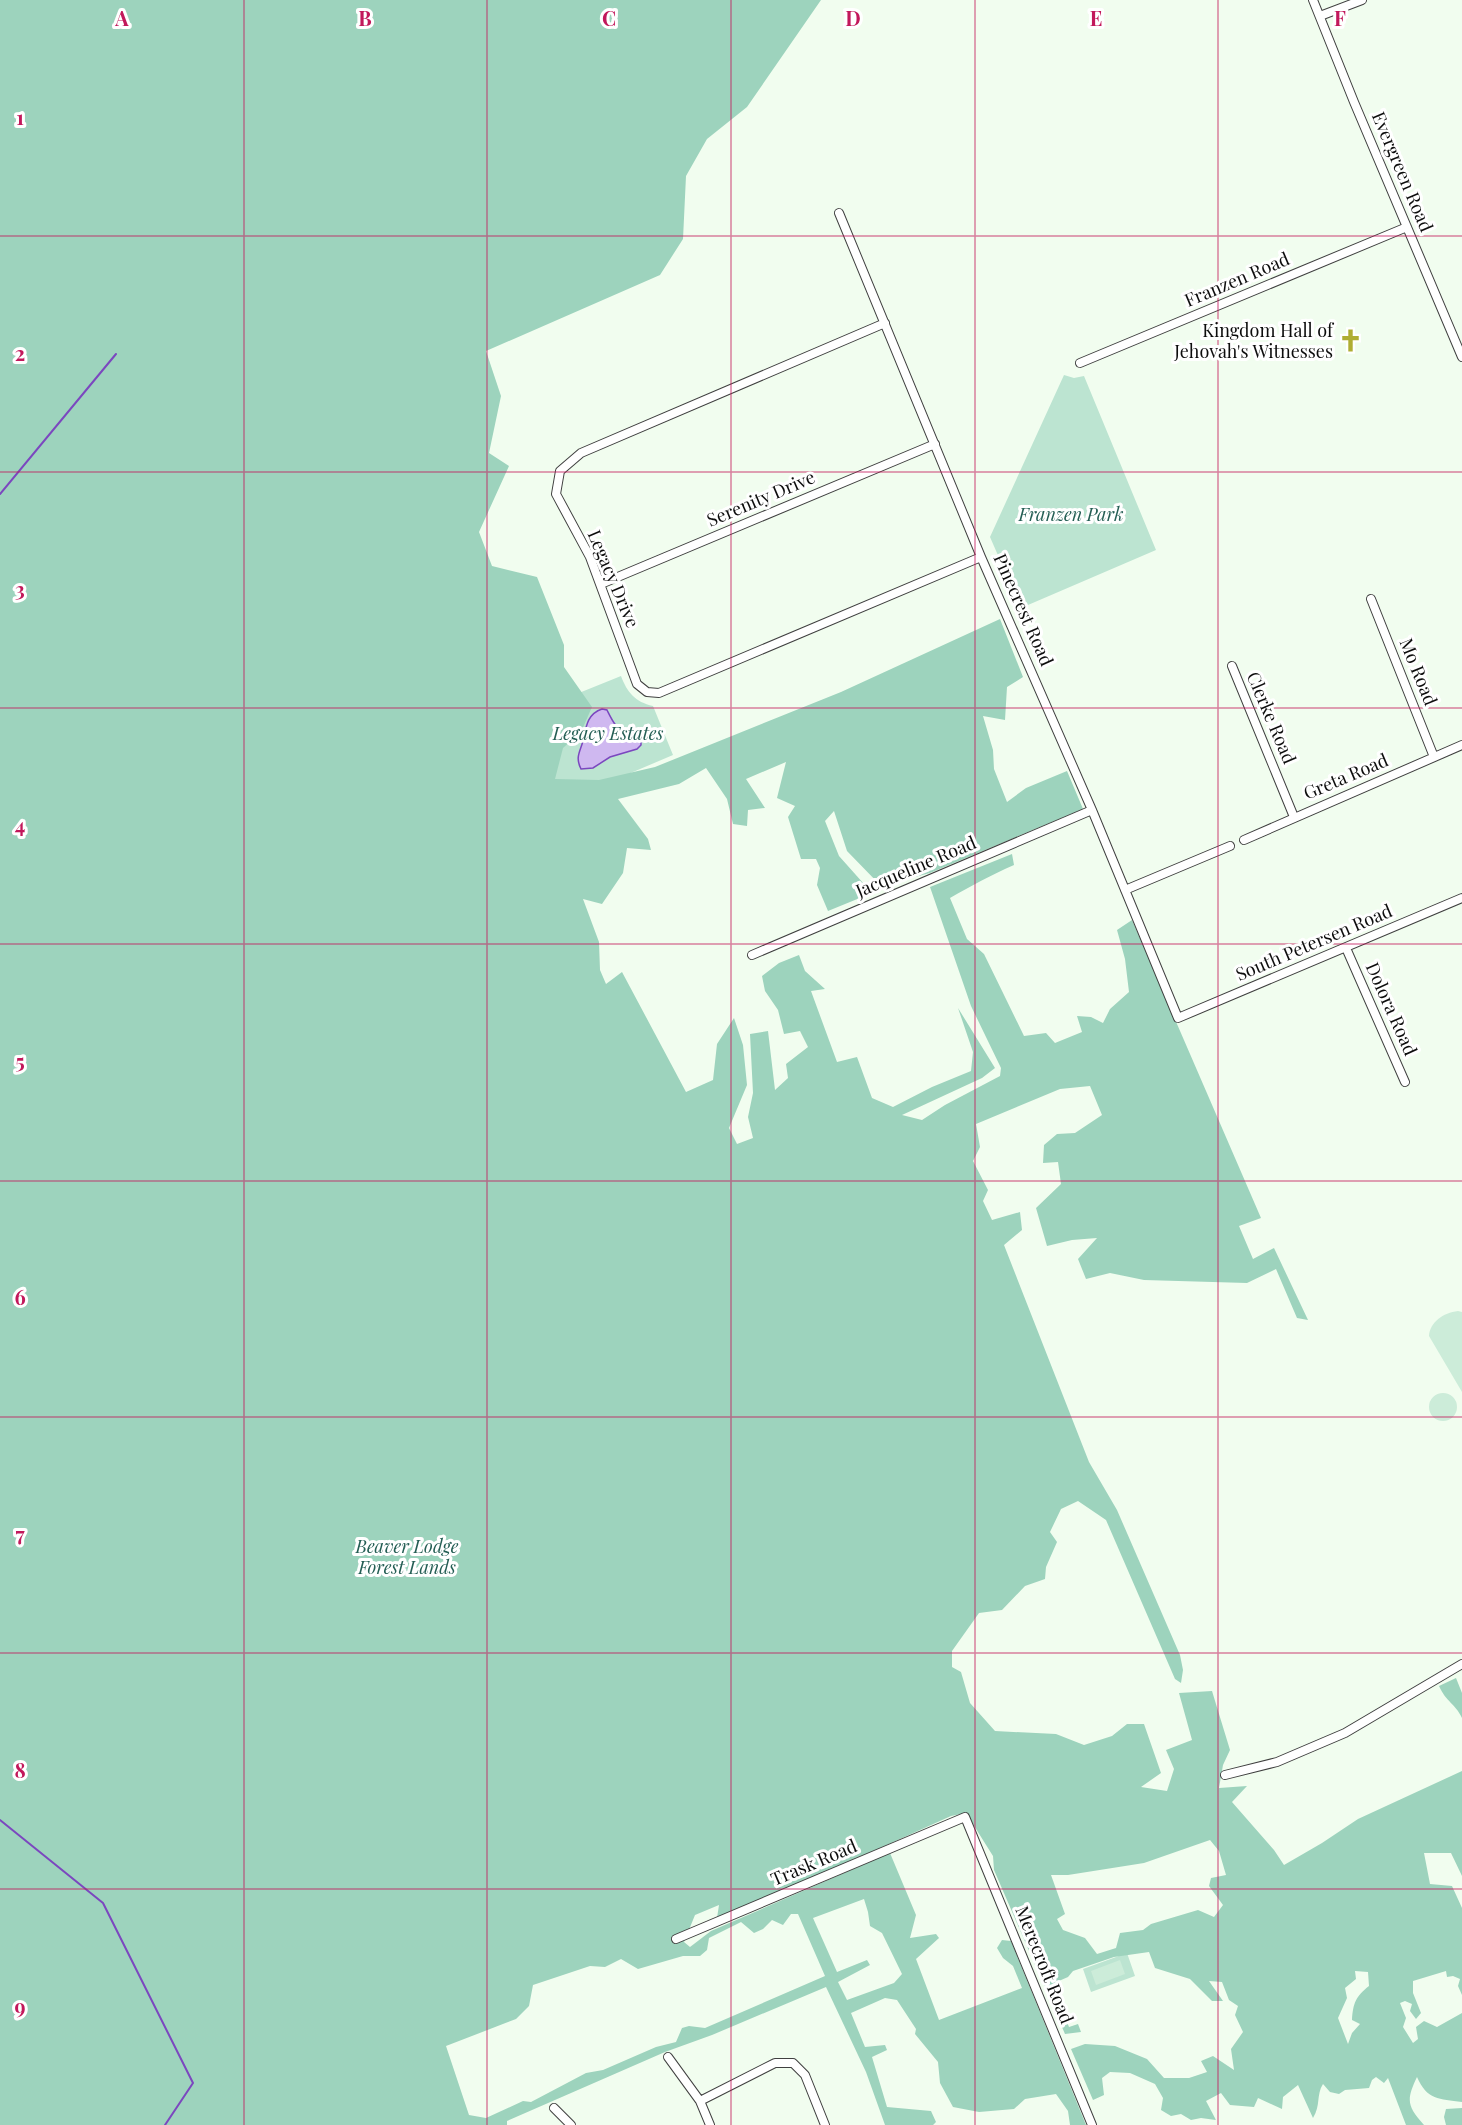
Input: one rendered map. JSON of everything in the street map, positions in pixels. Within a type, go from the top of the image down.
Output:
[{"type":"street","name":"Evergreen Road","points":[[1313,0],[1462,357]]},
{"type":"street","points":[[1320,16],[1362,0]]},
{"type":"street","name":"Pinecrest Road","points":[[839,213],[981,557],[1092,810],[1178,1018]]},
{"type":"street","name":"Franzen Road","points":[[1080,363],[1407,227]]},
{"type":"street","name":"Legacy Drive","points":[[885,323],[581,453],[560,471],[556,494],[590,557],[637,684],[647,692],[659,693],[981,557]]},
{"type":"street","name":"Serenity Drive","points":[[601,584],[935,444]]},
{"type":"street","name":"Mo Road","points":[[1371,599],[1434,757]]},
{"type":"street","name":"Clerke Road","points":[[1232,666],[1294,817]]},
{"type":"street","name":"Greta Road","points":[[1244,840],[1462,745]]},
{"type":"street","name":"Jacqueline Road","points":[[752,955],[1092,810]]},
{"type":"street","points":[[1125,890],[1230,846]]},
{"type":"street","name":"South Petersen Road","points":[[1178,1018],[1462,898]]},
{"type":"street","name":"Dolora Road","points":[[1346,948],[1405,1082]]},
{"type":"street","points":[[1225,1775],[1277,1762],[1345,1733],[1462,1664]]},
{"type":"street","name":"Trask Road","points":[[676,1940],[965,1817]]},
{"type":"street","name":"Merecroft Road","points":[[965,1817],[1092,2125]]},
{"type":"street","points":[[668,2057],[700,2101],[710,2125]]},
{"type":"street","points":[[700,2101],[775,2063],[794,2063],[805,2075],[825,2125]]},
{"type":"street","points":[[554,2108],[571,2125]]},
{"type":"green space","name":"Beaver Lodge Forest Lands","points":[[0,0],[821,0],[747,107],[707,139],[686,176],[683,239],[660,275],[486,351],[501,396],[489,453],[509,466],[479,532],[492,566],[537,577],[564,645],[564,667],[592,707],[581,732],[563,748],[555,779],[599,780],[655,767],[841,692],[1000,619],[1023,677],[1007,687],[1005,720],[983,716],[993,750],[994,769],[1007,802],[1026,788],[1067,771],[1083,809],[930,873],[881,886],[847,851],[834,811],[825,821],[839,856],[872,893],[828,911],[817,885],[820,868],[816,859],[801,859],[788,817],[795,806],[777,798],[786,762],[746,779],[765,808],[748,810],[747,826],[733,824],[727,799],[706,768],[679,784],[618,799],[648,839],[651,850],[627,848],[623,873],[602,904],[583,899],[599,942],[600,970],[606,984],[622,972],[686,1092],[713,1080],[717,1044],[734,1018],[743,1045],[747,1085],[729,1128],[737,1144],[753,1138],[748,1117],[753,1093],[750,1034],[768,1031],[775,1090],[788,1078],[786,1064],[808,1047],[800,1031],[784,1034],[778,1010],[765,991],[762,976],[779,963],[799,955],[805,971],[825,989],[811,991],[837,1062],[857,1057],[872,1098],[893,1107],[932,1087],[971,1071],[973,1052],[958,1008],[995,1068],[982,1078],[902,1115],[922,1120],[1000,1076],[1001,1068],[971,1006],[930,887],[1012,854],[1014,865],[950,898],[967,939],[984,954],[1024,1036],[1046,1033],[1055,1043],[1082,1032],[1077,1016],[1091,1017],[1103,1023],[1110,1009],[1129,992],[1125,959],[1117,930],[1132,920],[1261,1218],[1239,1226],[1253,1259],[1274,1248],[1308,1320],[1297,1318],[1276,1269],[1247,1283],[1144,1280],[1110,1273],[1086,1279],[1078,1259],[1097,1238],[1072,1240],[1047,1246],[1036,1208],[1061,1184],[1058,1162],[1043,1163],[1044,1145],[1057,1134],[1075,1133],[1102,1115],[1090,1086],[1060,1089],[976,1124],[980,1147],[973,1161],[988,1190],[983,1201],[992,1220],[1020,1212],[1022,1230],[1004,1245],[1089,1462],[1117,1510],[1180,1655],[1183,1670],[1181,1683],[1175,1679],[1106,1520],[1078,1501],[1061,1509],[1050,1532],[1057,1542],[1046,1567],[1045,1579],[1025,1586],[1002,1610],[979,1613],[952,1651],[952,1667],[961,1672],[970,1703],[995,1731],[1056,1734],[1084,1745],[1112,1736],[1127,1724],[1144,1724],[1161,1773],[1141,1787],[1167,1791],[1174,1769],[1166,1750],[1192,1740],[1179,1693],[1212,1691],[1230,1750],[1223,1765],[1219,1788],[1247,1786],[1232,1802],[1274,1850],[1284,1865],[1358,1819],[1462,1771],[1462,1876],[1451,1853],[1424,1853],[1430,1884],[1452,1886],[1462,1908],[1462,1995],[1458,1986],[1460,1979],[1453,1976],[1447,1977],[1446,1971],[1413,1981],[1413,1993],[1421,2013],[1416,2019],[1410,2011],[1412,2004],[1405,2001],[1400,2003],[1406,2018],[1403,2027],[1413,2043],[1418,2039],[1416,2027],[1424,2021],[1437,2027],[1462,2013],[1462,2102],[1435,2097],[1425,2090],[1417,2077],[1410,2102],[1414,2113],[1424,2125],[1406,2125],[1388,2078],[1384,2083],[1376,2077],[1369,2088],[1345,2090],[1339,2094],[1330,2092],[1323,2084],[1313,2118],[1298,2085],[1283,2097],[1282,2109],[1258,2098],[1254,2107],[1230,2105],[1221,2093],[1206,2101],[1216,2120],[1201,2118],[1191,2120],[1181,2114],[1171,2116],[1161,2110],[1163,2098],[1155,2084],[1130,2073],[1110,2072],[1102,2078],[1104,2095],[1093,2100],[1071,2049],[1085,2044],[1115,2046],[1147,2059],[1164,2078],[1189,2078],[1207,2072],[1201,2061],[1213,2056],[1234,2070],[1231,2049],[1243,2032],[1235,2015],[1238,2006],[1229,2000],[1222,1982],[1209,1981],[1223,2001],[1212,2001],[1190,1979],[1155,1968],[1149,1952],[1114,1957],[1073,1971],[1068,1977],[1052,1984],[1069,2027],[1078,2024],[1081,2032],[1065,2034],[994,1870],[993,1856],[966,1813],[951,1816],[717,1918],[719,1905],[695,1915],[684,1942],[690,1947],[711,1931],[890,1853],[916,1915],[910,1938],[936,1934],[939,1938],[916,1959],[939,2020],[1022,1988],[1013,1966],[1003,1958],[997,1948],[1002,1940],[1011,1941],[1086,2125],[1070,2125],[1068,2111],[1056,2094],[1025,2099],[1014,2109],[979,2112],[953,2107],[940,2083],[938,2062],[915,2034],[916,2029],[897,2000],[885,1998],[851,2013],[865,2047],[885,2045],[887,2050],[872,2057],[887,2107],[931,2111],[936,2122],[933,2125],[885,2125],[866,2072],[826,1987],[712,2035],[665,2052],[507,2121],[507,2125],[0,2125]],"holes":[[[1210,1840],[1219,1851],[1226,1875],[1211,1878],[1209,1886],[1223,1905],[1214,1917],[1198,1910],[1151,1924],[1143,1930],[1120,1933],[1116,1948],[1097,1954],[1085,1938],[1063,1930],[1057,1919],[1065,1914],[1051,1875],[1068,1875],[1144,1863]],[[864,1899],[870,1926],[882,1933],[902,1974],[894,1983],[847,2000],[838,1982],[870,1965],[867,1960],[837,1972],[813,1918]],[[791,1914],[798,1914],[825,1976],[705,2028],[689,2026],[682,2028],[676,2042],[656,2047],[603,2070],[586,2073],[531,2102],[523,2101],[486,2118],[469,2115],[446,2046],[516,2019],[529,2006],[533,1985],[590,1966],[605,1967],[621,1959],[638,1969],[683,1956],[700,1956],[707,1950],[709,1938],[741,1922],[754,1933],[763,1929],[772,1920],[783,1925]],[[1355,1971],[1368,1972],[1369,1986],[1358,1997],[1353,2009],[1352,2020],[1360,2024],[1352,2033],[1348,2044],[1338,2018],[1347,1998],[1345,1988],[1356,1979]]]},
{"type":"green space","name":"Franzen Park","points":[[1064,375],[1074,378],[1084,376],[1156,550],[1021,608],[990,537]]},
{"type":"green space","name":"Legacy Estates","points":[[621,676],[632,696],[653,706],[673,755],[553,806],[548,794],[569,697]]},
{"type":"green space","points":[[1458,1311],[1462,1312],[1462,1392],[1429,1336],[1432,1326],[1438,1319]]},
{"type":"green space","points":[[1443,1393],[1453,1397],[1457,1407],[1453,1417],[1443,1421],[1433,1417],[1429,1407],[1433,1397]]},
{"type":"green space","points":[[1456,1678],[1462,1693],[1462,1718],[1439,1686]]},
{"type":"green space","points":[[1127,1953],[1135,1976],[1091,1992],[1083,1969]]},
{"type":"green space","points":[[1120,1960],[1125,1974],[1096,1985],[1091,1971]]},
{"type":"green space","points":[[1462,2108],[1462,2125],[1446,2125],[1444,2117],[1446,2109]]},
{"type":"shaded area","points":[[602,709],[607,710],[620,730],[641,739],[641,745],[637,749],[610,757],[593,768],[581,769],[578,758],[586,726],[593,714]]},
{"type":"waterway","points":[[0,494],[116,354]]},
{"type":"waterway","points":[[0,1820],[103,1903],[193,2083],[165,2125]]},
{"type":"place","name":"Kingdom Hall of Jehovah's Witnesses","points":[[1351,341]]}]
